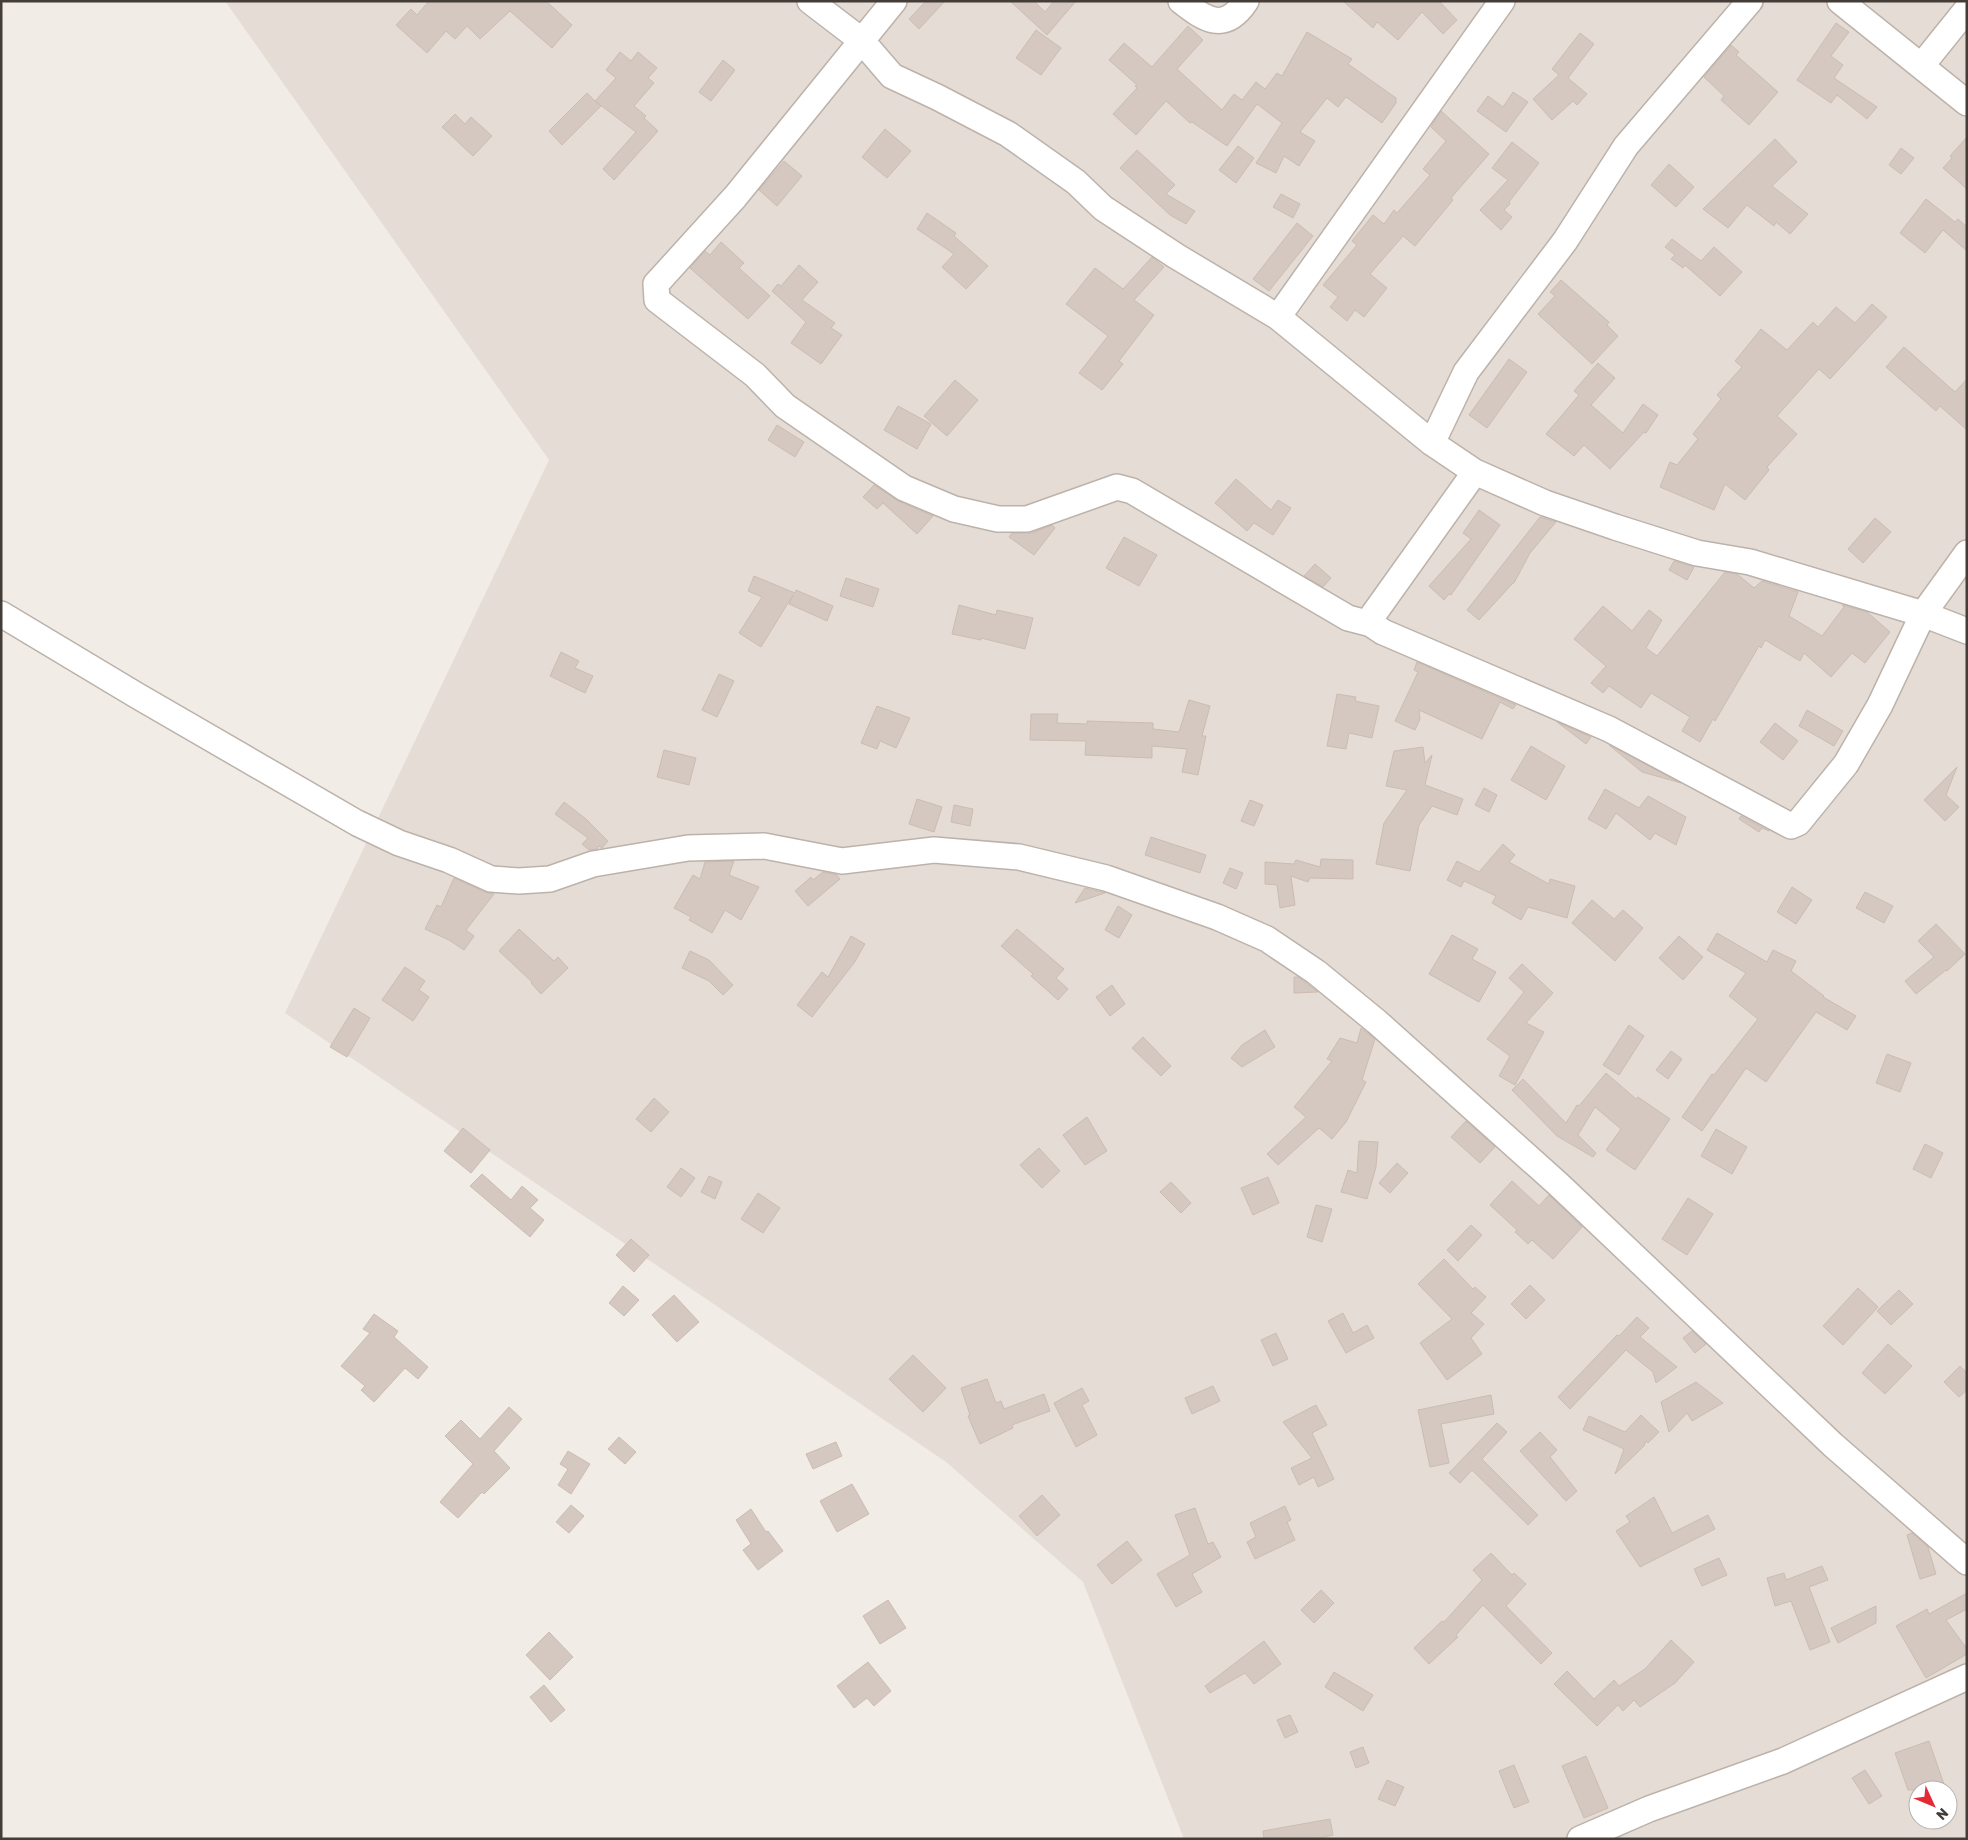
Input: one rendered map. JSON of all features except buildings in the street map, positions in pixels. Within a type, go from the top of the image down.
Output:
[{"type":"street","points":[[810,1],[861,40],[892,76],[1008,134],[1076,182],[1103,208],[1176,256],[1278,317],[1432,443],[1475,472],[1545,504],[1688,550],[1750,562],[1923,614],[1967,631]]},
{"type":"street","points":[[894,1],[735,197],[656,284],[657,300],[755,375],[785,406],[904,488],[954,509],[998,519],[1028,519],[1117,487],[1132,491],[1348,618],[1370,624],[1383,632],[1608,729],[1791,826],[1798,823],[1846,764],[1880,705],[1923,614],[1967,553]]},
{"type":"street","points":[[1181,1],[1202,18],[1222,21],[1239,12],[1246,1]]},
{"type":"street","points":[[1278,317],[1502,1]]},
{"type":"street","points":[[1432,443],[1466,372],[1565,241],[1626,146],[1750,1]]},
{"type":"street","points":[[1840,1],[1967,103]]},
{"type":"street","points":[[1922,65],[1967,9]]},
{"type":"street","points":[[1370,624],[1373,615],[1475,472]]},
{"type":"street","points":[[1,614],[136,695],[357,822],[400,843],[449,860],[491,879],[519,881],[550,878],[593,864],[688,848],[764,846],[842,861],[934,850],[1019,857],[1106,878],[1217,916],[1267,939],[1316,972],[1377,1022],[1558,1184],[1833,1445],[1967,1562]]},
{"type":"street","points":[[1580,1839],[1649,1809],[1783,1761],[1967,1677]]},
{"type":"shaded area","points":[[225,1],[1967,1],[1967,1839],[1184,1839],[1083,1582],[946,1462],[285,1013],[549,460]]}]
